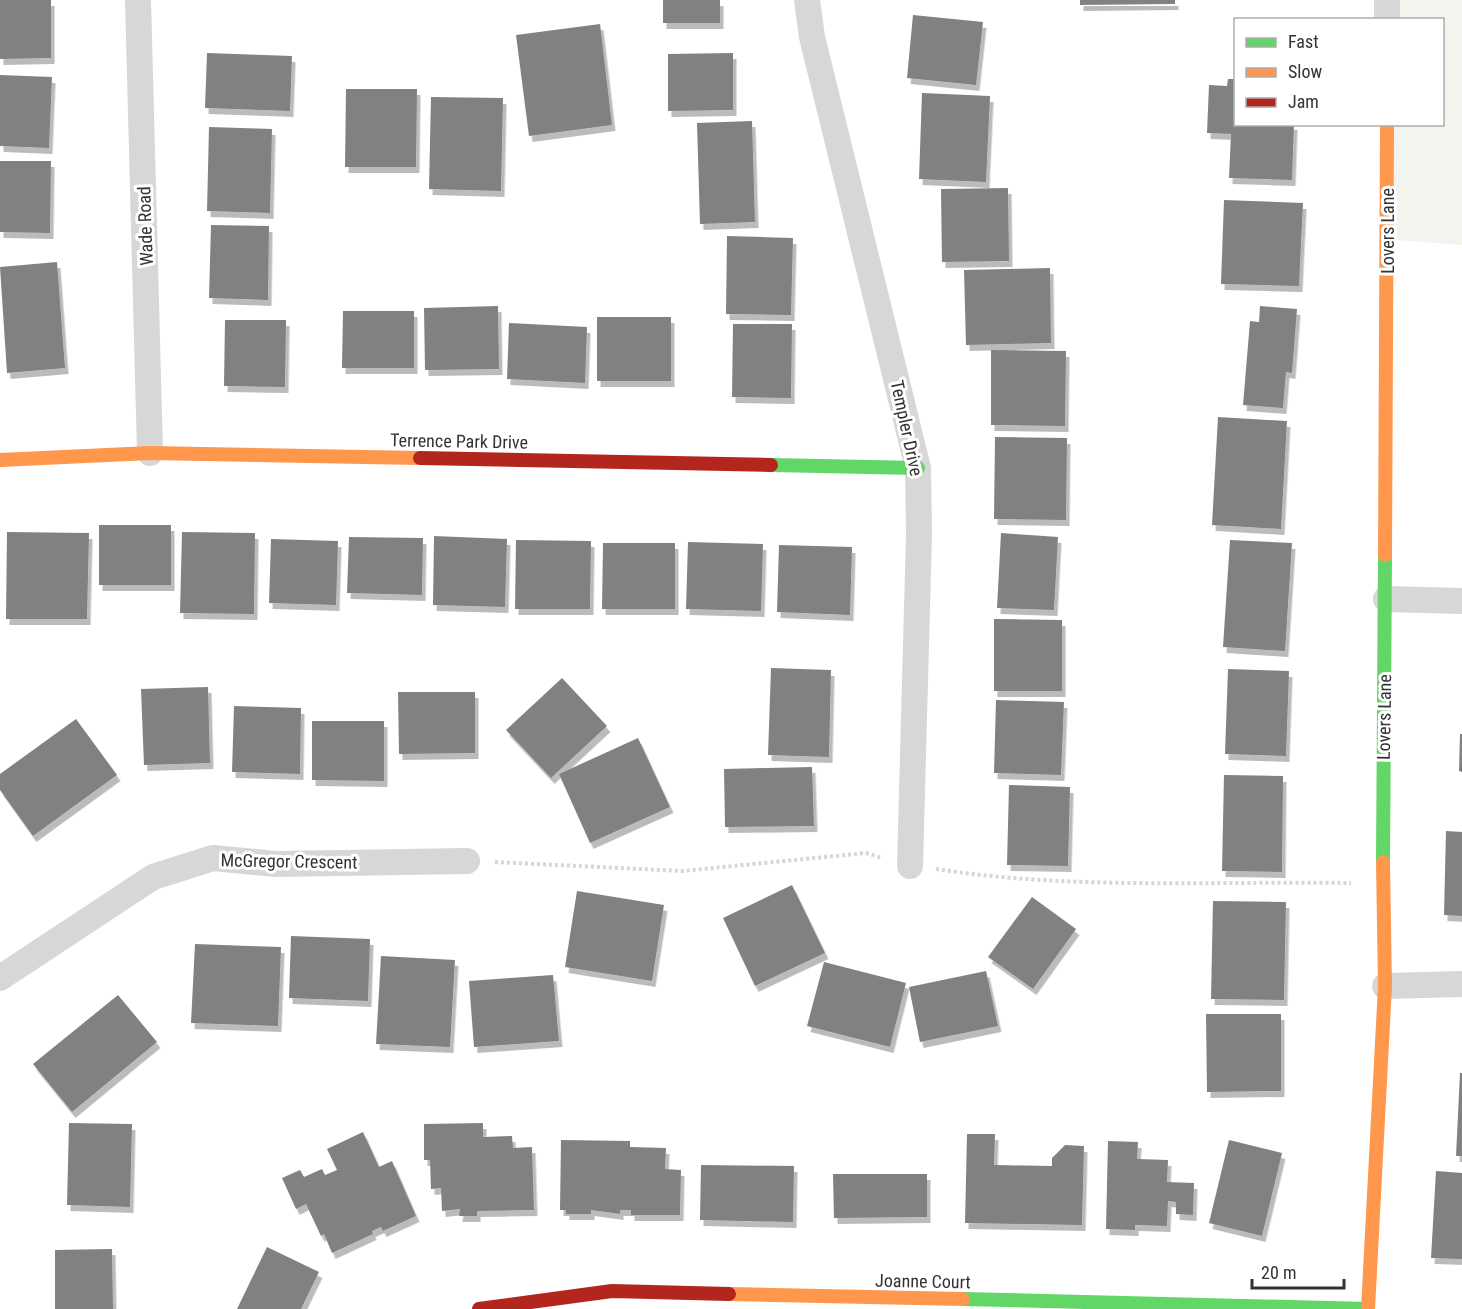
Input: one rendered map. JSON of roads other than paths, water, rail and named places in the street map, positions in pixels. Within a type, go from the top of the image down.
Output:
[{"type":"street","name":"Wade Road","points":[[138,0],[150,453]]},
{"type":"street","name":"Templer Drive","points":[[807,0],[812,37],[918,468],[920,534],[910,866]]},
{"type":"street","points":[[1387,0],[1387,18]]},
{"type":"street","name":"Lovers Lane","points":[[1368,1309],[1385,986],[1383,883],[1387,126]]},
{"type":"street","name":"Terrence Park Drive","points":[[0,460],[150,453],[918,468]]},
{"type":"street","points":[[1386,599],[1462,601]]},
{"type":"street","name":"McGregor Crescent","points":[[0,978],[153,877],[213,858],[276,864],[467,861]]},
{"type":"street","points":[[1385,986],[1462,984]]},
{"type":"street","name":"Joanne Court","points":[[479,1309],[612,1291],[1368,1309]]}]
